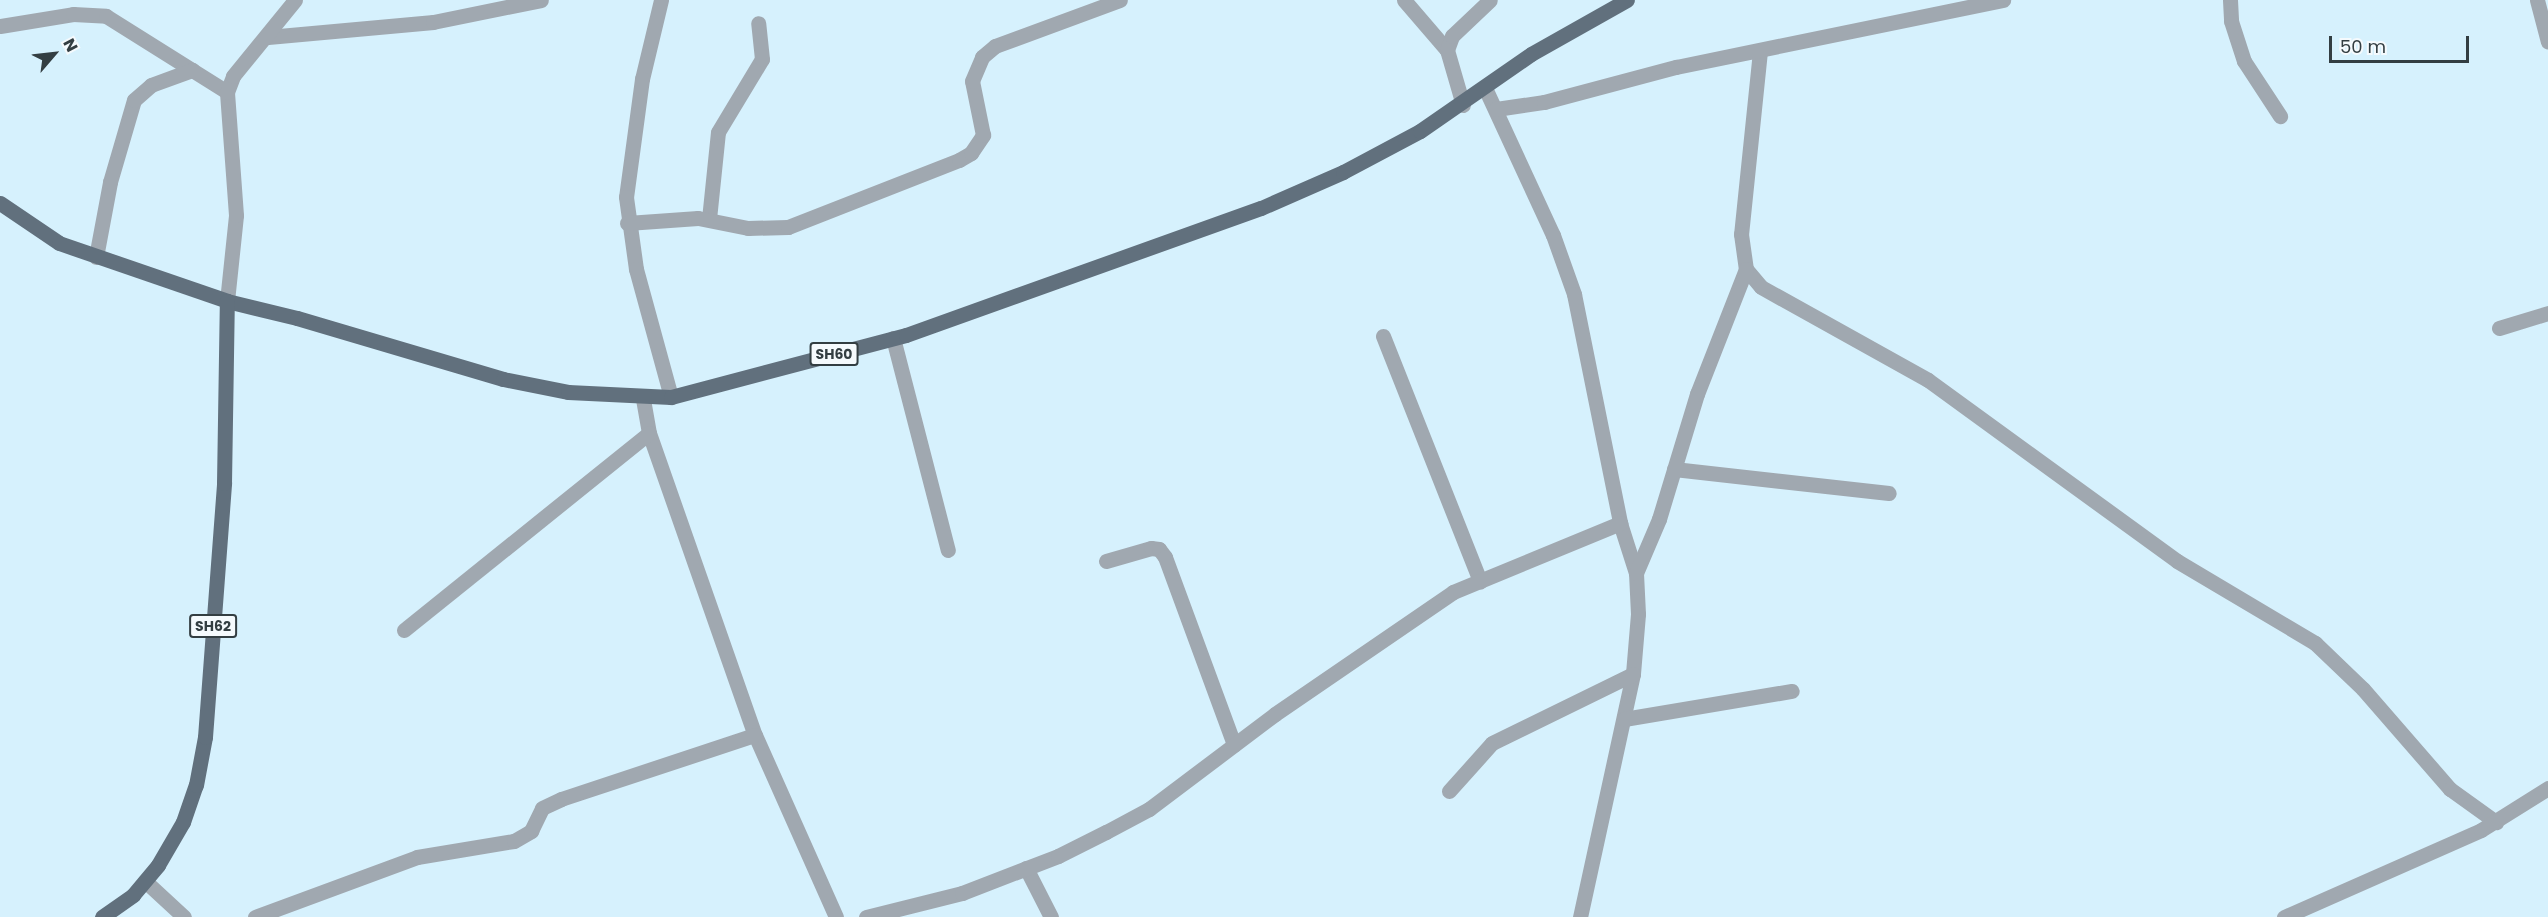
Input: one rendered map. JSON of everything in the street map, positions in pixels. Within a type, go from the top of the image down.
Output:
[{"type":"main road","name":"SH60","points":[[0,203],[59,243],[227,301],[297,318],[503,379],[568,392],[643,399],[671,397],[893,338],[1261,208],[1343,172],[1463,105],[1532,54],[1627,0]]},
{"type":"main road","name":"SH62","points":[[102,917],[134,895],[145,881],[183,822],[196,785],[205,737],[224,483],[227,301]]},
{"type":"street","points":[[227,301],[236,214],[227,92],[233,76],[268,37],[295,0]]},
{"type":"street","points":[[268,37],[433,22],[541,0]]},
{"type":"street","points":[[661,0],[642,78],[626,198],[627,223],[671,397]]},
{"type":"street","points":[[627,223],[708,219],[748,228],[788,227],[959,160],[971,153],[983,135],[972,81],[981,57],[995,46],[1120,0]]},
{"type":"street","points":[[1404,0],[1447,50],[1463,105]]},
{"type":"street","points":[[1447,50],[1452,36],[1490,0]]},
{"type":"street","points":[[1496,109],[1544,102],[1676,67],[2003,0]]},
{"type":"street","points":[[2230,0],[2231,21],[2244,61],[2280,116]]},
{"type":"street","points":[[2537,0],[2548,42]]},
{"type":"street","points":[[0,26],[73,14],[106,16],[227,92]]},
{"type":"street","points":[[708,219],[718,132],[762,59],[758,23]]},
{"type":"street","points":[[1636,573],[1651,542],[1708,362],[1746,269],[1741,234],[1760,51]]},
{"type":"street","points":[[96,257],[110,182],[134,100],[151,86],[192,70]]},
{"type":"street","points":[[1485,88],[1553,235],[1574,294],[1620,523],[1636,573],[1638,614],[1633,674],[1581,917]]},
{"type":"street","points":[[1746,269],[1761,287],[1928,381],[2177,561],[2315,643],[2363,689],[2451,789],[2496,822]]},
{"type":"street","points":[[2499,328],[2548,313]]},
{"type":"street","points":[[1383,336],[1480,581]]},
{"type":"street","points":[[893,338],[948,550]]},
{"type":"street","points":[[643,399],[649,433],[755,735],[836,917]]},
{"type":"street","points":[[404,630],[649,433]]},
{"type":"street","points":[[1674,469],[1889,493]]},
{"type":"street","points":[[866,917],[929,903],[1026,868],[1149,809],[1234,745],[1428,608],[1480,581],[1620,523]]},
{"type":"street","points":[[1106,561],[1151,548],[1159,549],[1165,557],[1234,745]]},
{"type":"street","points":[[1449,791],[1492,743],[1633,674]]},
{"type":"street","points":[[1624,719],[1792,691]]},
{"type":"street","points":[[255,917],[417,857],[514,841],[531,831],[542,808],[561,798],[755,735]]},
{"type":"street","points":[[2284,917],[2418,860],[2496,822],[2548,788]]},
{"type":"street","points":[[1026,868],[1051,917]]},
{"type":"street","points":[[145,881],[184,917]]}]
